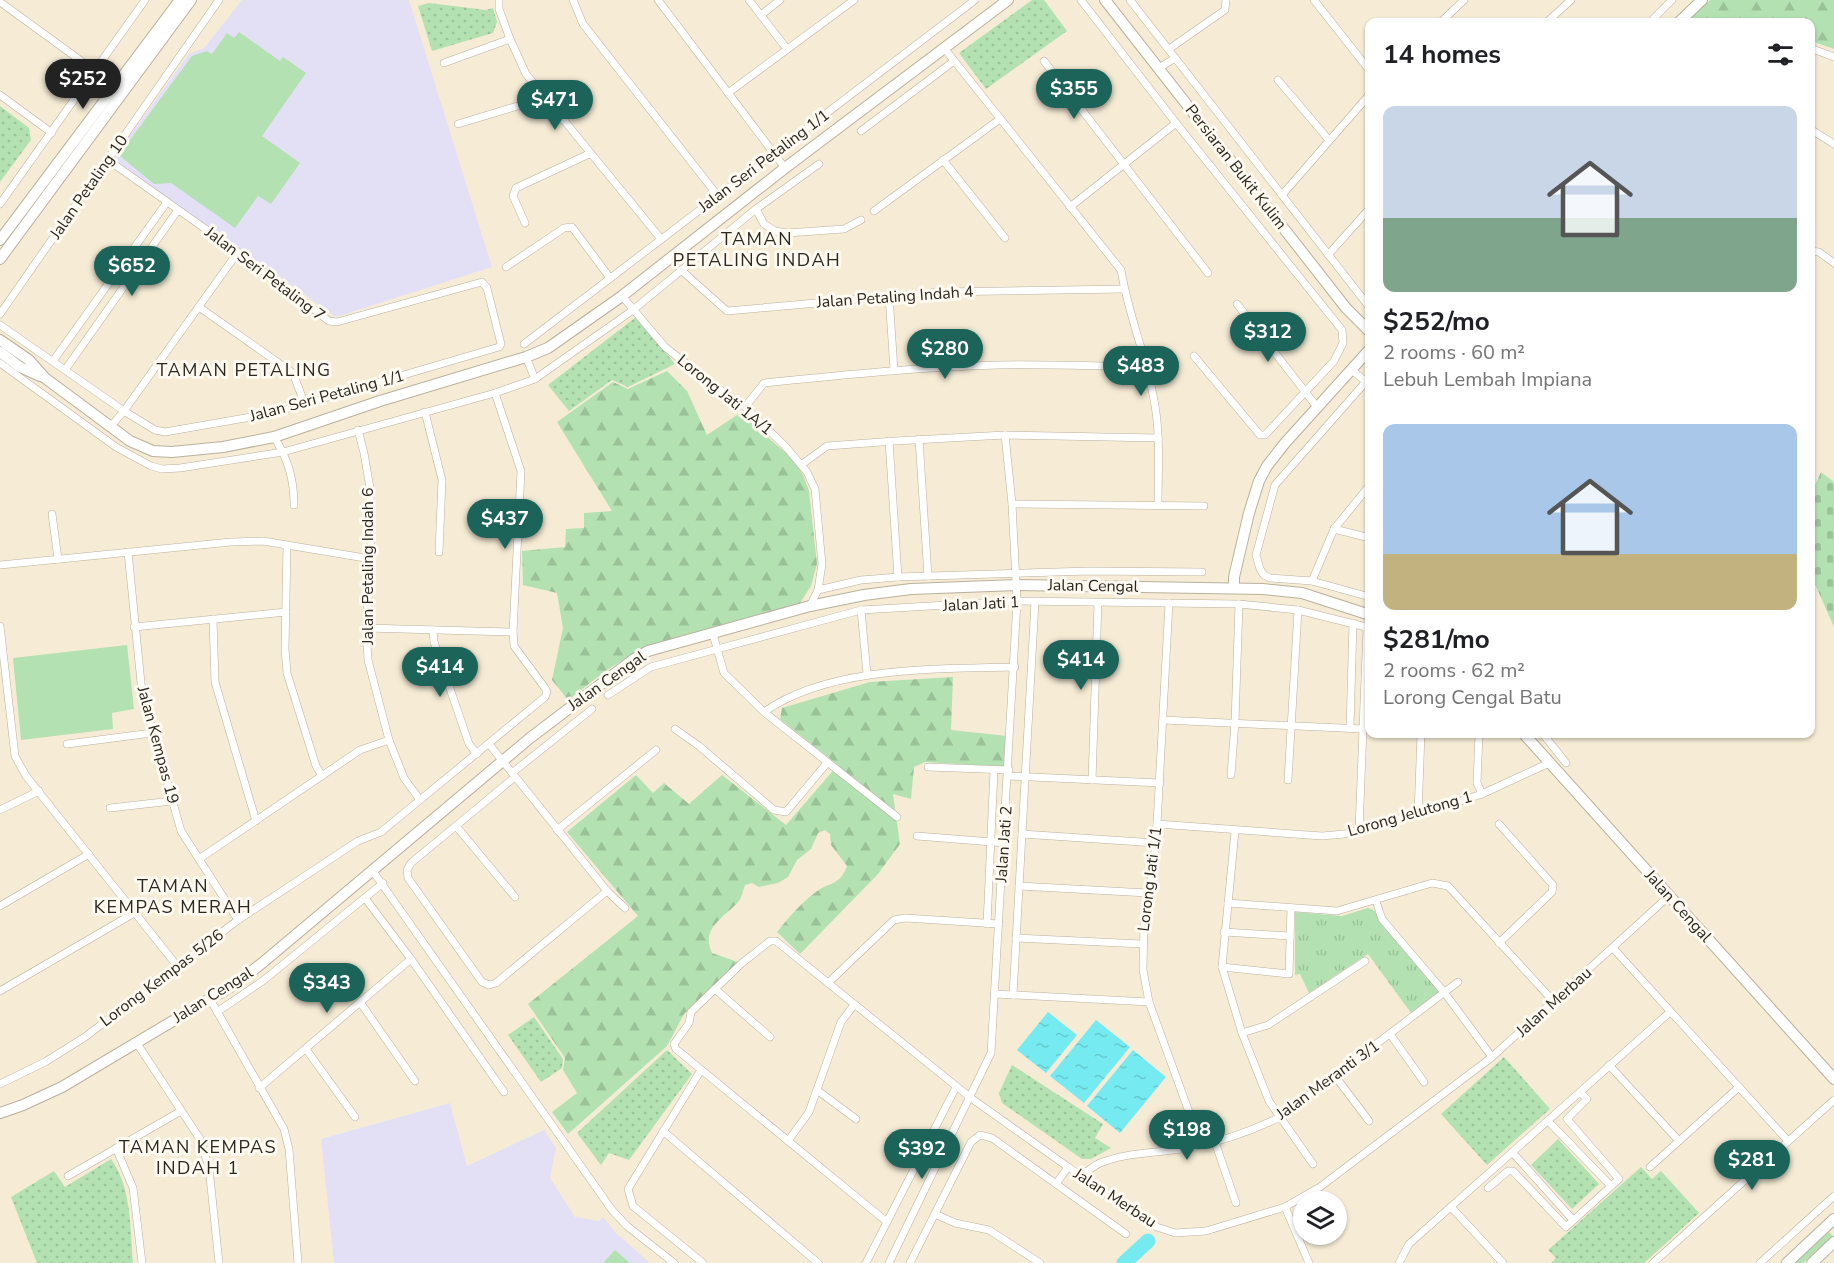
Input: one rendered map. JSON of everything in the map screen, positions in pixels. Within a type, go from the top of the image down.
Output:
[{"type":"street","points":[[0,204],[145,0]]},
{"type":"street","points":[[0,240],[180,0]]},
{"type":"street","points":[[0,259],[191,0]]},
{"type":"street","name":"Jalan Petaling 10","points":[[0,314],[219,0]]},
{"type":"street","points":[[499,0],[499,9],[526,74],[589,154],[661,239]]},
{"type":"street","points":[[573,0],[583,24],[717,196]]},
{"type":"street","points":[[658,0],[785,168]]},
{"type":"street","points":[[749,0],[787,49]]},
{"type":"street","points":[[760,15],[780,0]]},
{"type":"street","points":[[728,93],[854,0]]},
{"type":"street","name":"Jalan Seri Petaling 1/1","points":[[524,344],[975,0]]},
{"type":"street","points":[[1081,0],[1342,330],[1343,343],[1334,360],[1266,435],[1260,435],[1194,356]]},
{"type":"street","name":"Persiaran Bukit Kulim","points":[[1105,0],[1339,298],[1365,327]]},
{"type":"street","points":[[1130,0],[1365,302]]},
{"type":"street","points":[[1314,0],[1365,65]]},
{"type":"street","points":[[1445,18],[1464,0]]},
{"type":"street","points":[[1551,18],[1571,0]]},
{"type":"street","points":[[1654,18],[1672,0]]},
{"type":"street","points":[[1683,18],[1702,0]]},
{"type":"street","points":[[0,2],[95,72]]},
{"type":"street","points":[[0,352],[20,367],[45,378],[130,441],[153,451],[172,452],[223,447],[274,437],[380,401],[526,357],[548,348],[622,296],[1001,2]]},
{"type":"street","points":[[1168,49],[1226,4]]},
{"type":"street","points":[[444,63],[510,39]]},
{"type":"street","points":[[944,48],[1121,270],[1124,289],[1153,395],[1158,438],[1158,506]]},
{"type":"street","points":[[1815,49],[1834,57]]},
{"type":"street","points":[[1159,68],[1174,58]]},
{"type":"street","points":[[861,131],[954,61]]},
{"type":"street","points":[[1044,61],[1208,273]]},
{"type":"street","points":[[1278,80],[1329,140]]},
{"type":"street","points":[[458,124],[524,104],[539,91]]},
{"type":"street","points":[[0,95],[52,133]]},
{"type":"street","points":[[1282,195],[1365,100]]},
{"type":"street","points":[[874,211],[1000,119]]},
{"type":"street","points":[[1070,207],[1176,123]]},
{"type":"street","points":[[1815,132],[1834,144]]},
{"type":"street","points":[[525,223],[513,195],[516,188],[589,154]]},
{"type":"street","name":"Jalan Seri Petaling 7","points":[[108,160],[333,322],[474,283]]},
{"type":"street","points":[[943,160],[1005,238]]},
{"type":"street","points":[[0,363],[116,447],[151,466],[162,469],[180,468],[283,452],[495,393],[535,379],[633,310],[756,209],[819,164]]},
{"type":"street","points":[[52,362],[167,202]]},
{"type":"street","points":[[756,209],[764,224],[775,231],[787,233],[844,229],[861,220]]},
{"type":"street","points":[[65,370],[178,210]]},
{"type":"street","points":[[1328,255],[1365,214]]},
{"type":"street","points":[[506,267],[564,228],[572,227],[610,278]]},
{"type":"street","points":[[111,426],[238,252]]},
{"type":"street","points":[[1815,252],[1834,263]]},
{"type":"street","name":"Jalan Petaling Indah 4","points":[[681,270],[727,311],[940,292],[1124,289]]},
{"type":"street","name":"Jalan Seri Petaling 1/1","points":[[0,325],[124,411],[154,430],[165,432],[274,413],[499,347],[501,341],[487,288],[482,282],[474,283]]},
{"type":"street","name":"Lorong Jati 1A/1","points":[[622,296],[665,347],[712,385],[744,407],[785,446],[807,472],[815,489],[822,564],[818,590],[810,606]]},
{"type":"street","points":[[889,296],[894,370]]},
{"type":"street","points":[[1237,304],[1317,406]]},
{"type":"street","points":[[199,307],[293,373],[304,405]]},
{"type":"street","points":[[0,340],[29,360],[45,378]]},
{"type":"street","points":[[1234,587],[1234,577],[1258,481],[1276,453],[1365,355]]},
{"type":"street","points":[[526,357],[535,379]]},
{"type":"street","points":[[744,407],[764,383],[894,370],[999,365],[1145,367]]},
{"type":"street","points":[[1352,370],[1365,378]]},
{"type":"street","points":[[1365,381],[1275,485],[1256,555],[1260,569],[1270,578],[1312,581],[1365,596]]},
{"type":"street","points":[[366,628],[513,632],[521,471],[495,393]]},
{"type":"street","points":[[425,412],[442,480],[439,552]]},
{"type":"street","name":"Jalan Petaling Indah 6","points":[[358,430],[370,488],[371,559],[366,628],[368,660],[389,740],[404,778],[420,800]]},
{"type":"street","points":[[801,465],[827,446],[889,441],[1005,435],[1158,438]]},
{"type":"street","points":[[1005,435],[1017,585]]},
{"type":"street","points":[[274,437],[283,452],[293,481],[294,505]]},
{"type":"street","points":[[919,439],[927,576]]},
{"type":"street","points":[[889,441],[898,577]]},
{"type":"street","points":[[1312,581],[1334,529],[1365,491]]},
{"type":"street","points":[[1012,504],[1204,506]]},
{"type":"street","points":[[52,514],[58,559]]},
{"type":"street","points":[[1334,529],[1365,537]]},
{"type":"street","points":[[0,565],[231,542],[263,541],[371,559]]},
{"type":"street","points":[[287,546],[285,649],[287,673],[316,766],[322,776]]},
{"type":"street","name":"Jalan Kempas 19","points":[[128,552],[142,693],[172,801],[181,831],[238,920]]},
{"type":"street","points":[[818,590],[861,580],[898,577],[1015,572],[1202,572]]},
{"type":"street","name":"Jalan Cengal","points":[[0,1113],[23,1106],[62,1087],[235,984],[530,738],[634,659],[648,651],[810,606],[864,595],[911,589],[1017,585],[1234,587],[1302,593],[1365,614]]},
{"type":"street","name":"Jalan Jati 2","points":[[889,1263],[991,1053],[1015,667],[1017,585]]},
{"type":"street","name":"Jalan Jati 1","points":[[608,695],[651,667],[861,610],[1017,601],[1239,604],[1298,610],[1365,627]]},
{"type":"street","points":[[1012,995],[1035,602]]},
{"type":"street","points":[[1092,780],[1098,603]]},
{"type":"street","name":"Lorong Jati 1/1","points":[[1169,603],[1156,843],[1142,944],[1143,970],[1149,1002],[1201,1145]]},
{"type":"street","points":[[1231,775],[1239,604]]},
{"type":"street","points":[[861,610],[867,674]]},
{"type":"street","points":[[1288,780],[1298,610]]},
{"type":"street","points":[[134,627],[286,612]]},
{"type":"street","points":[[213,619],[216,689],[256,820]]},
{"type":"street","points":[[1350,728],[1353,623]]},
{"type":"street","points":[[0,626],[15,756],[26,776],[178,967]]},
{"type":"street","points":[[433,630],[434,642],[469,744],[477,754]]},
{"type":"street","name":"Lorong Kempas 5/26","points":[[0,1084],[45,1062],[85,1037],[238,920],[358,842],[381,832],[545,698],[547,692],[514,646],[513,632]]},
{"type":"street","points":[[713,634],[724,673],[764,712],[897,817]]},
{"type":"street","points":[[1359,830],[1365,661]]},
{"type":"street","points":[[764,712],[793,694],[867,674],[1015,667]]},
{"type":"street","points":[[592,709],[411,862],[407,870],[408,878],[482,982],[489,985],[496,983],[607,891]]},
{"type":"street","points":[[1163,720],[1363,729]]},
{"type":"street","points":[[675,729],[699,746],[774,810],[781,812],[786,812],[827,763]]},
{"type":"street","points":[[67,744],[152,733]]},
{"type":"street","points":[[1418,814],[1421,738]]},
{"type":"street","points":[[1479,738],[1477,783],[1482,794]]},
{"type":"street","name":"Jalan Cengal","points":[[1527,738],[1834,1078]]},
{"type":"street","points":[[1546,738],[1566,763]]},
{"type":"street","points":[[199,859],[360,750],[389,740]]},
{"type":"street","points":[[489,744],[607,891],[625,908]]},
{"type":"street","points":[[557,830],[656,750]]},
{"type":"street","name":"Lorong Jelutong 1","points":[[1157,824],[1322,836],[1344,834],[1482,794],[1549,763]]},
{"type":"street","points":[[928,766],[994,770],[1025,776],[1160,783]]},
{"type":"street","points":[[987,924],[994,770]]},
{"type":"street","points":[[0,810],[39,791]]},
{"type":"street","points":[[110,808],[172,801]]},
{"type":"street","points":[[1499,824],[1553,885],[1552,892],[1499,943]]},
{"type":"street","points":[[456,826],[515,897]]},
{"type":"street","points":[[1235,831],[1222,967],[1242,1034],[1269,1101],[1313,1164]]},
{"type":"street","points":[[1022,834],[1156,843]]},
{"type":"street","points":[[916,836],[1005,843]]},
{"type":"street","points":[[0,906],[89,854]]},
{"type":"street","points":[[372,870],[612,1210],[627,1226],[674,1263]]},
{"type":"street","points":[[217,1012],[256,986],[383,883]]},
{"type":"street","points":[[1228,903],[1337,911],[1432,883],[1440,883],[1448,886],[1554,1002]]},
{"type":"street","points":[[1019,886],[1148,893]]},
{"type":"street","name":"Jalan Merbau","points":[[715,989],[766,943],[776,941],[956,1087],[1080,1176],[1157,1227],[1175,1233],[1206,1231],[1285,1207],[1320,1187],[1492,1057],[1669,896]]},
{"type":"street","points":[[365,898],[411,959],[504,1092]]},
{"type":"street","points":[[1376,901],[1382,919],[1444,993],[1492,1057]]},
{"type":"street","points":[[1222,967],[1289,974],[1291,908]]},
{"type":"street","points":[[0,991],[136,912]]},
{"type":"street","points":[[828,983],[894,920],[905,918],[999,924]]},
{"type":"street","points":[[1224,932],[1290,936]]},
{"type":"street","points":[[1016,938],[1142,944]]},
{"type":"street","points":[[1613,948],[1788,1141]]},
{"type":"street","points":[[260,1088],[411,959]]},
{"type":"street","points":[[1242,1034],[1277,1020],[1365,961]]},
{"type":"street","name":"Jalan Meranti 3/1","points":[[1080,1176],[1099,1164],[1118,1157],[1215,1142],[1249,1132],[1280,1117],[1458,982]]},
{"type":"street","points":[[770,1037],[715,989],[692,1012],[689,1023],[674,1044],[676,1049],[701,1070],[887,1222]]},
{"type":"street","points":[[995,994],[1149,1002]]},
{"type":"street","points":[[210,999],[284,1129],[289,1149],[298,1263]]},
{"type":"street","points":[[360,1002],[415,1080]]},
{"type":"street","points":[[788,1141],[809,1112],[841,1022],[854,1005]]},
{"type":"street","points":[[1399,1263],[1409,1244],[1670,1012]]},
{"type":"street","points":[[1390,1034],[1424,1082]]},
{"type":"street","points":[[136,1042],[200,1139],[209,1168],[219,1263]]},
{"type":"street","points":[[306,1049],[355,1118]]},
{"type":"street","points":[[1610,1065],[1679,1141]]},
{"type":"street","points":[[701,1070],[629,1185],[628,1196],[633,1206],[703,1263]]},
{"type":"street","points":[[1335,1076],[1369,1121]]},
{"type":"street","points":[[866,1263],[956,1087]]},
{"type":"street","points":[[1650,1167],[1739,1088]]},
{"type":"street","points":[[817,1090],[856,1119]]},
{"type":"street","points":[[1488,1188],[1508,1171],[1513,1171],[1566,1227],[1619,1179],[1567,1119],[1587,1099],[1580,1092]]},
{"type":"street","points":[[1653,1263],[1834,1100]]},
{"type":"street","points":[[68,1176],[181,1111]]},
{"type":"street","points":[[1548,1121],[1611,1186]]},
{"type":"street","points":[[663,1131],[818,1263]]},
{"type":"street","points":[[910,1263],[971,1142],[980,1136],[992,1138],[1126,1234]]},
{"type":"street","points":[[1215,1142],[1236,1203]]},
{"type":"street","points":[[116,1148],[133,1188],[142,1263]]},
{"type":"street","points":[[1513,1153],[1574,1220]]},
{"type":"street","points":[[1056,1184],[1068,1167]]},
{"type":"street","points":[[1760,1263],[1834,1196]]},
{"type":"street","points":[[1285,1207],[1309,1263]]},
{"type":"street","points":[[1451,1207],[1503,1263]]},
{"type":"street","points":[[935,1214],[955,1223],[989,1230],[1040,1263]]},
{"type":"street","points":[[1787,1263],[1834,1219]]},
{"type":"street","points":[[1812,1263],[1834,1242]]},
{"type":"shaded area","points":[[242,0],[409,0],[492,267],[336,317],[113,159],[189,54],[204,48]]},
{"type":"shaded area","points":[[450,1103],[467,1166],[544,1130],[556,1148],[550,1178],[575,1217],[599,1221],[603,1217],[616,1233],[650,1263],[334,1263],[321,1139]]},
{"type":"green space","points":[[1032,0],[1044,0],[1067,31],[986,89],[959,53]]},
{"type":"green space","points":[[1710,0],[1834,0],[1834,49],[1815,42],[1815,18],[1690,18]]},
{"type":"green space","points":[[429,3],[486,10],[493,8],[497,22],[493,33],[432,51],[418,6]]},
{"type":"green space","points":[[239,32],[280,61],[283,57],[306,73],[262,136],[300,163],[271,204],[258,196],[235,228],[171,183],[154,184],[119,155],[192,56],[207,51],[212,54],[227,33],[234,38]]},
{"type":"green space","points":[[0,106],[29,128],[31,140],[0,182]]},
{"type":"green space","points":[[636,317],[675,364],[628,387],[612,380],[569,411],[548,385]]},
{"type":"green space","points":[[667,371],[687,391],[707,435],[740,413],[794,460],[809,491],[817,564],[811,586],[800,603],[645,646],[607,670],[568,700],[552,680],[563,628],[557,593],[523,585],[522,551],[565,547],[566,529],[584,528],[584,513],[612,511],[557,422],[613,382],[628,389]]},
{"type":"green space","points":[[1821,472],[1834,482],[1834,627],[1815,584],[1815,485]]},
{"type":"green space","points":[[127,645],[134,709],[112,713],[113,729],[21,740],[13,658]]},
{"type":"green space","points":[[953,677],[951,730],[1007,736],[1005,767],[925,762],[914,767],[911,799],[893,794],[900,844],[878,874],[800,954],[777,932],[805,901],[837,881],[844,873],[847,866],[831,845],[830,834],[825,830],[818,833],[811,849],[797,860],[788,877],[778,883],[759,887],[752,883],[745,885],[739,900],[715,924],[709,937],[712,953],[738,962],[684,1014],[667,1046],[568,1134],[552,1112],[577,1093],[563,1070],[565,1058],[528,1004],[638,916],[567,832],[636,775],[653,793],[664,783],[689,804],[722,775],[786,825],[838,765],[780,719],[782,708],[870,682]]},
{"type":"green space","points":[[1368,908],[1375,911],[1380,921],[1439,992],[1411,1013],[1368,954],[1309,993],[1300,974],[1295,975],[1295,912],[1342,916]]},
{"type":"green space","points":[[534,1017],[563,1059],[562,1068],[541,1082],[508,1035]]},
{"type":"green space","points":[[667,1050],[692,1074],[629,1160],[609,1153],[601,1165],[577,1133]]},
{"type":"green space","points":[[1504,1057],[1550,1109],[1487,1165],[1441,1114]]},
{"type":"green space","points":[[1012,1065],[1103,1124],[1095,1138],[1111,1148],[1091,1159],[1082,1159],[1002,1103],[999,1093]]},
{"type":"green space","points":[[1558,1139],[1599,1184],[1572,1209],[1531,1165]]},
{"type":"green space","points":[[111,1159],[118,1170],[126,1196],[133,1263],[37,1263],[11,1197],[54,1171],[65,1187]]},
{"type":"green space","points":[[1641,1167],[1652,1179],[1661,1171],[1699,1213],[1644,1263],[1551,1263],[1556,1258],[1548,1250]]},
{"type":"green space","points":[[1829,1232],[1833,1236],[1803,1263],[1795,1263]]},
{"type":"green space","points":[[615,1250],[630,1263],[603,1263]]},
{"type":"water","points":[[1048,1012],[1077,1035],[1046,1073],[1017,1050]]},
{"type":"water","points":[[1096,1020],[1130,1047],[1084,1103],[1050,1076]]},
{"type":"water","points":[[1133,1050],[1166,1077],[1120,1133],[1087,1106]]},
{"type":"waterway","points":[[1124,1263],[1148,1241]]},
{"type":"district","name":"TAMAN PETALING INDAH","points":[[757,249]]},
{"type":"district","name":"TAMAN PETALING","points":[[244,370]]},
{"type":"district","name":"TAMAN KEMPAS MERAH","points":[[173,896]]},
{"type":"district","name":"TAMAN KEMPAS INDAH 1","points":[[198,1157]]}]
